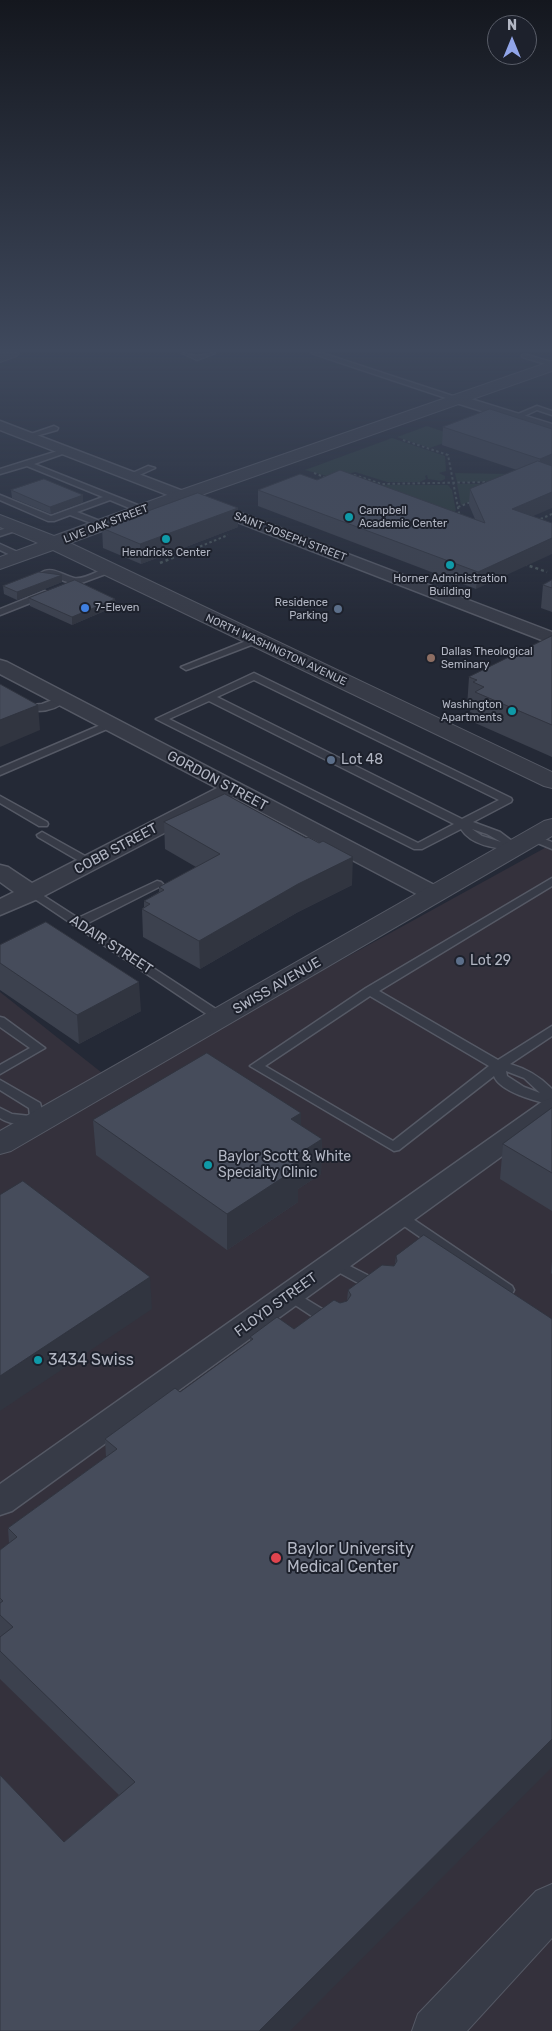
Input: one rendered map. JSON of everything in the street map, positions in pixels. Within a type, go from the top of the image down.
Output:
[{"type":"street","name":"SAINT JOSEPH STREET","points":[[59,448],[552,638]]},
{"type":"street","name":"LIVE OAK STREET","points":[[0,563],[183,495],[318,448]]},
{"type":"street","name":"NORTH WASHINGTON AVENUE","points":[[6,527],[54,543],[552,781]]},
{"type":"street","name":"GORDON STREET","points":[[0,666],[434,894]]},
{"type":"street","name":"COBB STREET","points":[[0,908],[232,789]]},
{"type":"street","name":"SWISS AVENUE","points":[[0,1144],[222,1018],[434,894],[538,839]]},
{"type":"street","name":"ADAIR STREET","points":[[0,872],[32,893]]},
{"type":"street","name":"FLOYD STREET","points":[[1,1500],[552,1107]]},
{"type":"street","points":[[435,2031],[552,1906]]},
{"type":"lane","points":[[0,472],[67,451]]},
{"type":"lane","points":[[28,464],[142,510]]},
{"type":"lane","points":[[132,475],[151,468]]},
{"type":"lane","points":[[0,497],[51,519],[111,497]]},
{"type":"lane","points":[[70,512],[102,525]]},
{"type":"lane","points":[[0,547],[19,556]]},
{"type":"lane","points":[[0,612],[108,570]]},
{"type":"lane","points":[[39,574],[55,574],[76,582]]},
{"type":"lane","points":[[186,667],[256,640]]},
{"type":"lane","points":[[254,676],[507,800],[418,847],[161,719],[209,697],[254,676]]},
{"type":"lane","points":[[0,696],[27,709],[36,710],[63,699]]},
{"type":"lane","points":[[209,697],[464,824],[468,832],[492,844],[538,839]]},
{"type":"lane","points":[[0,772],[110,724]]},
{"type":"lane","points":[[0,798],[42,830],[90,862]]},
{"type":"lane","points":[[552,881],[370,991],[256,1066],[394,1147],[498,1066],[552,1030]]},
{"type":"lane","points":[[78,923],[157,884]]},
{"type":"lane","name":"ADAIR STREET","points":[[32,893],[222,1018]]},
{"type":"lane","points":[[370,991],[498,1066],[517,1068],[537,1082],[552,1097]]},
{"type":"lane","points":[[0,1021],[39,1048],[0,1070]]},
{"type":"lane","points":[[498,1066],[501,1078],[519,1090],[552,1101]]},
{"type":"lane","points":[[0,1084],[35,1106],[38,1121],[9,1118],[0,1112]]},
{"type":"lane","points":[[399,1216],[520,1298]]},
{"type":"lane","points":[[334,1263],[388,1292]]},
{"type":"lane","points":[[290,1295],[340,1327]]},
{"type":"path","points":[[424,448],[448,456],[459,513],[450,517]]},
{"type":"path","points":[[313,472],[329,478]]},
{"type":"path","points":[[345,478],[354,475],[382,484],[491,482]]},
{"type":"path","points":[[458,508],[475,500]]},
{"type":"path","points":[[531,523],[552,514]]},
{"type":"path","points":[[160,563],[230,535]]},
{"type":"path","points":[[519,562],[547,572]]},
{"type":"shaded area","points":[[365,448],[421,448],[445,456],[446,471],[439,473],[445,476],[445,479],[441,481],[428,479],[427,475],[425,476],[426,479],[420,482],[387,482],[355,472],[334,478],[305,470]]},
{"type":"shaded area","points":[[455,473],[509,474],[515,481],[457,482]]},
{"type":"shaded area","points":[[356,477],[381,485],[448,485],[452,490],[456,511],[442,517]]},
{"type":"shaded area","points":[[457,484],[510,484],[461,505]]},
{"type":"shaded area","name":"Baylor University Medical Center","points":[[552,844],[552,2031],[0,2031],[0,992],[116,1084]]},
{"type":"building","points":[[506,448],[552,448],[552,454],[540,459]]},
{"type":"building","points":[[538,461],[552,466],[552,492],[512,509],[552,523],[552,538],[478,572],[258,490],[300,474],[317,480],[340,470],[485,523],[470,489]]},
{"type":"building","points":[[44,479],[83,495],[50,507],[11,490]]},
{"type":"building","points":[[198,493],[238,508],[140,544],[102,528]]},
{"type":"building","points":[[39,572],[62,575],[17,592],[3,586]]},
{"type":"building","points":[[75,580],[115,599],[72,617],[29,598]]},
{"type":"building","points":[[552,580],[552,588],[543,585]]},
{"type":"building","points":[[552,636],[552,725],[475,692],[484,687],[473,682],[477,680],[469,677]]},
{"type":"building","points":[[0,684],[38,705],[0,720]]},
{"type":"building","points":[[225,794],[306,838],[308,837],[319,843],[323,841],[353,857],[298,884],[199,941],[142,909],[150,904],[144,901],[164,890],[159,887],[220,854],[164,822]]},
{"type":"building","points":[[46,922],[139,982],[77,1015],[0,963],[0,945]]},
{"type":"building","name":"Baylor Scott & White Specialty Clinic","points":[[207,1053],[301,1113],[291,1119],[322,1139],[289,1160],[299,1167],[227,1214],[93,1120]]},
{"type":"building","points":[[552,1108],[552,1173],[503,1144]]},
{"type":"building","name":"3434 Swiss","points":[[23,1181],[150,1277],[0,1376],[0,1195]]},
{"type":"building","points":[[424,1235],[552,1319],[552,1739],[259,2031],[0,2031],[0,1775],[64,1842],[135,1782],[0,1651],[0,1637],[13,1627],[0,1615],[0,1603],[3,1601],[0,1598],[0,1550],[17,1537],[8,1528],[117,1449],[105,1439],[175,1388],[180,1392],[253,1339],[250,1337],[277,1317],[294,1329],[334,1300],[340,1303],[347,1301],[351,1295],[348,1290],[382,1265],[394,1266],[397,1261],[396,1256]]},
{"type":"place","name":"Campbell Academic Center","points":[[349,517]]},
{"type":"place","name":"Hendricks Center","points":[[166,539]]},
{"type":"place","name":"Horner Administration Building","points":[[450,565]]},
{"type":"place","name":"7-Eleven","points":[[85,608]]},
{"type":"place","name":"Residence Parking","points":[[338,609]]},
{"type":"place","name":"Dallas Theological Seminary","points":[[431,658]]},
{"type":"place","name":"Washington Apartments","points":[[512,711]]},
{"type":"place","name":"Lot 48","points":[[331,760]]},
{"type":"place","name":"Lot 29","points":[[460,961]]},
{"type":"place","name":"Baylor Scott & White Specialty Clinic","points":[[208,1165]]},
{"type":"place","name":"3434 Swiss","points":[[38,1360]]},
{"type":"place","name":"Baylor University Medical Center","points":[[276,1558]]}]
